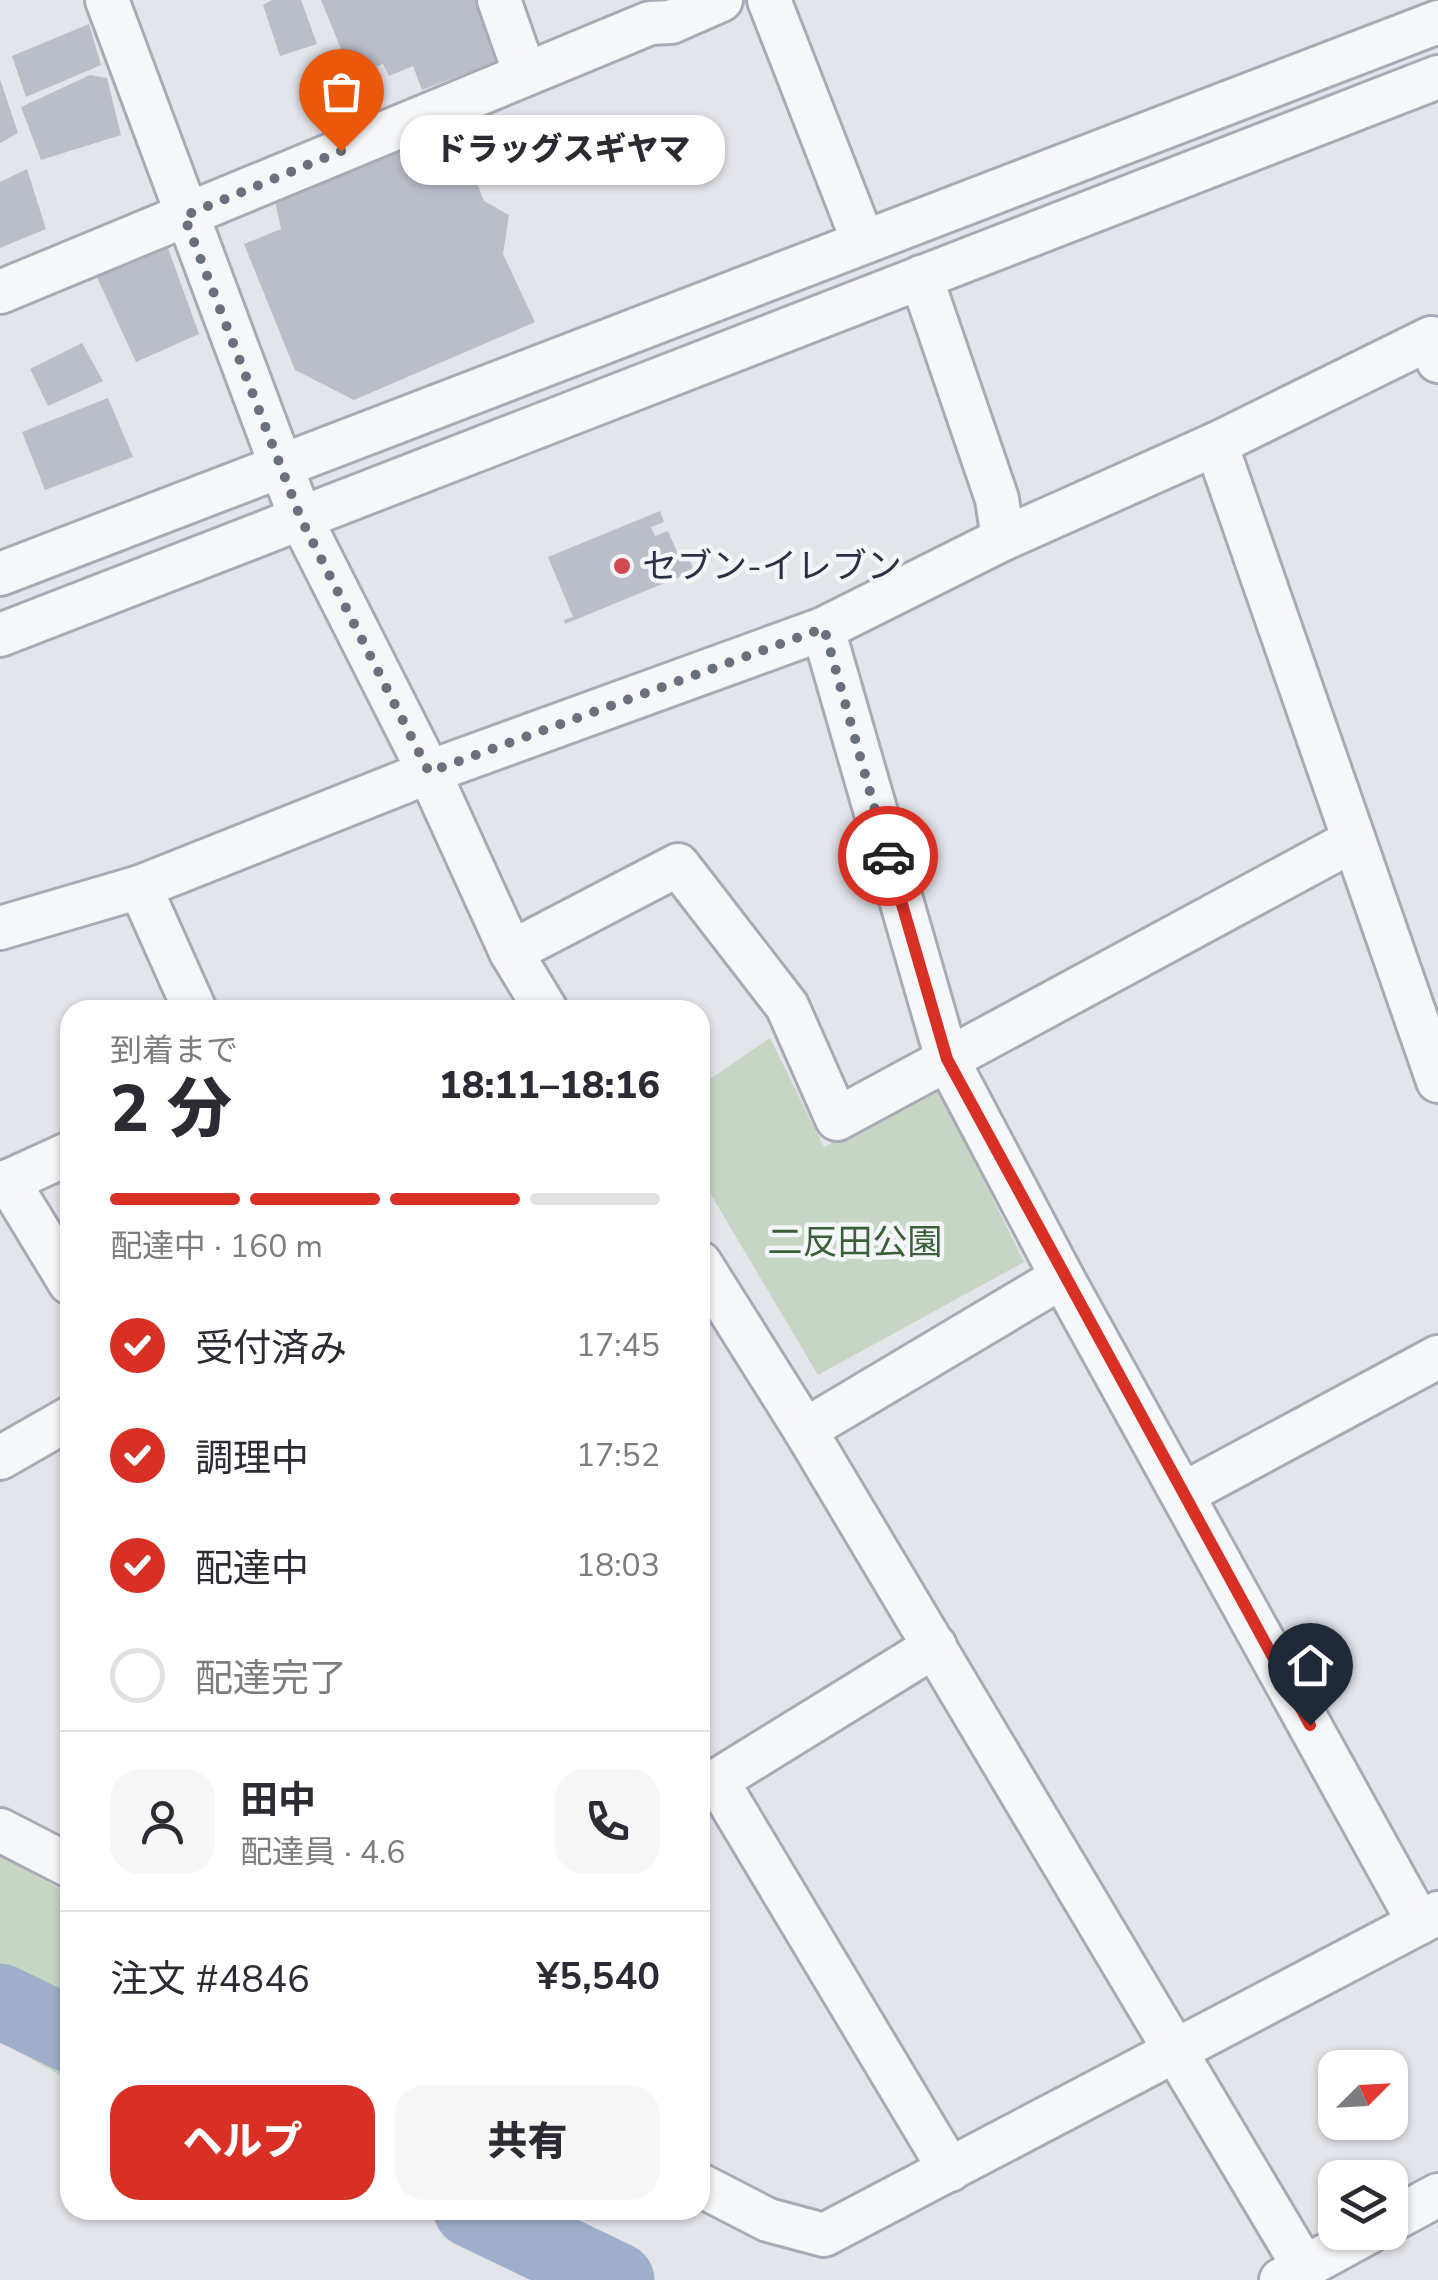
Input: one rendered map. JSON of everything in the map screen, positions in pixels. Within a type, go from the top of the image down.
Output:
[{"type":"street","points":[[107,0],[184,216],[301,519],[429,772],[512,952],[540,1000]]},
{"type":"street","points":[[498,0],[525,74]]},
{"type":"street","points":[[0,292],[525,74],[722,0]]},
{"type":"street","points":[[769,0],[863,241]]},
{"type":"street","points":[[0,574],[280,470],[863,241],[1438,22]]},
{"type":"street","points":[[0,634],[1438,77]]},
{"type":"street","points":[[920,277],[997,499],[1004,538]]},
{"type":"street","points":[[0,928],[140,886],[429,772],[824,628],[1004,538],[1216,444],[1431,338],[1438,361]]},
{"type":"street","points":[[1216,444],[1438,1081]]},
{"type":"street","points":[[710,2190],[768,2220],[824,2236],[1429,1918],[1183,1494],[947,1059],[824,628]]},
{"type":"street","points":[[512,952],[678,865],[787,1006],[837,1119],[1352,841]]},
{"type":"street","points":[[140,886],[191,1000]]},
{"type":"street","points":[[60,1157],[4,1183],[60,1268]]},
{"type":"street","points":[[805,1430],[1062,1277]]},
{"type":"street","points":[[710,1279],[1179,2052],[1292,2274],[1335,2250]]},
{"type":"street","points":[[1183,1494],[1438,1357]]},
{"type":"street","points":[[0,1458],[60,1424]]},
{"type":"street","points":[[710,1785],[935,1646]]},
{"type":"street","points":[[710,1789],[950,2170]]},
{"type":"street","points":[[0,1830],[60,1861]]},
{"type":"street","points":[[1408,2211],[1438,2195]]},
{"type":"green space","name":"二反田公園","points":[[770,1038],[824,1147],[937,1085],[1024,1262],[818,1375],[710,1193],[710,1079]]},
{"type":"green space","points":[[0,1855],[60,1889],[60,2075],[0,2041]]},
{"type":"building","points":[[272,0],[301,0],[317,44],[280,56],[263,5]]},
{"type":"building","points":[[321,0],[481,0],[499,61],[422,90],[413,66],[389,76],[383,64],[352,76]]},
{"type":"building","points":[[89,24],[101,65],[26,97],[12,56]]},
{"type":"building","points":[[90,75],[107,78],[121,135],[41,160],[21,107]]},
{"type":"building","points":[[0,79],[18,133],[0,143]]},
{"type":"building","points":[[448,112],[484,201],[509,215],[503,254],[535,322],[354,400],[295,370],[244,244],[281,229],[272,186]]},
{"type":"building","points":[[27,169],[46,229],[0,248],[0,182]]},
{"type":"building","points":[[165,240],[199,334],[136,362],[94,271]]},
{"type":"building","points":[[82,343],[103,381],[48,406],[30,369]]},
{"type":"building","points":[[108,398],[133,457],[45,490],[22,432]]},
{"type":"building","name":"セブン-イレブン","points":[[660,511],[664,522],[651,527],[655,536],[668,531],[681,561],[689,558],[694,571],[565,624],[564,620],[573,617],[548,557]]},
{"type":"waterway","points":[[0,2001],[60,2030]]},
{"type":"waterway","points":[[492,2220],[617,2280]]},
{"type":"way so far","points":[[341,151],[184,216],[301,519],[429,772],[824,628],[888,856]]},
{"type":"place","name":"ドラッグスギヤマ","points":[[341,151]]},
{"type":"place","name":"セブン-イレブン","points":[[622,566]]},
{"type":"route","points":[[888,856],[947,1059],[1062,1277],[1310,1725]]}]
